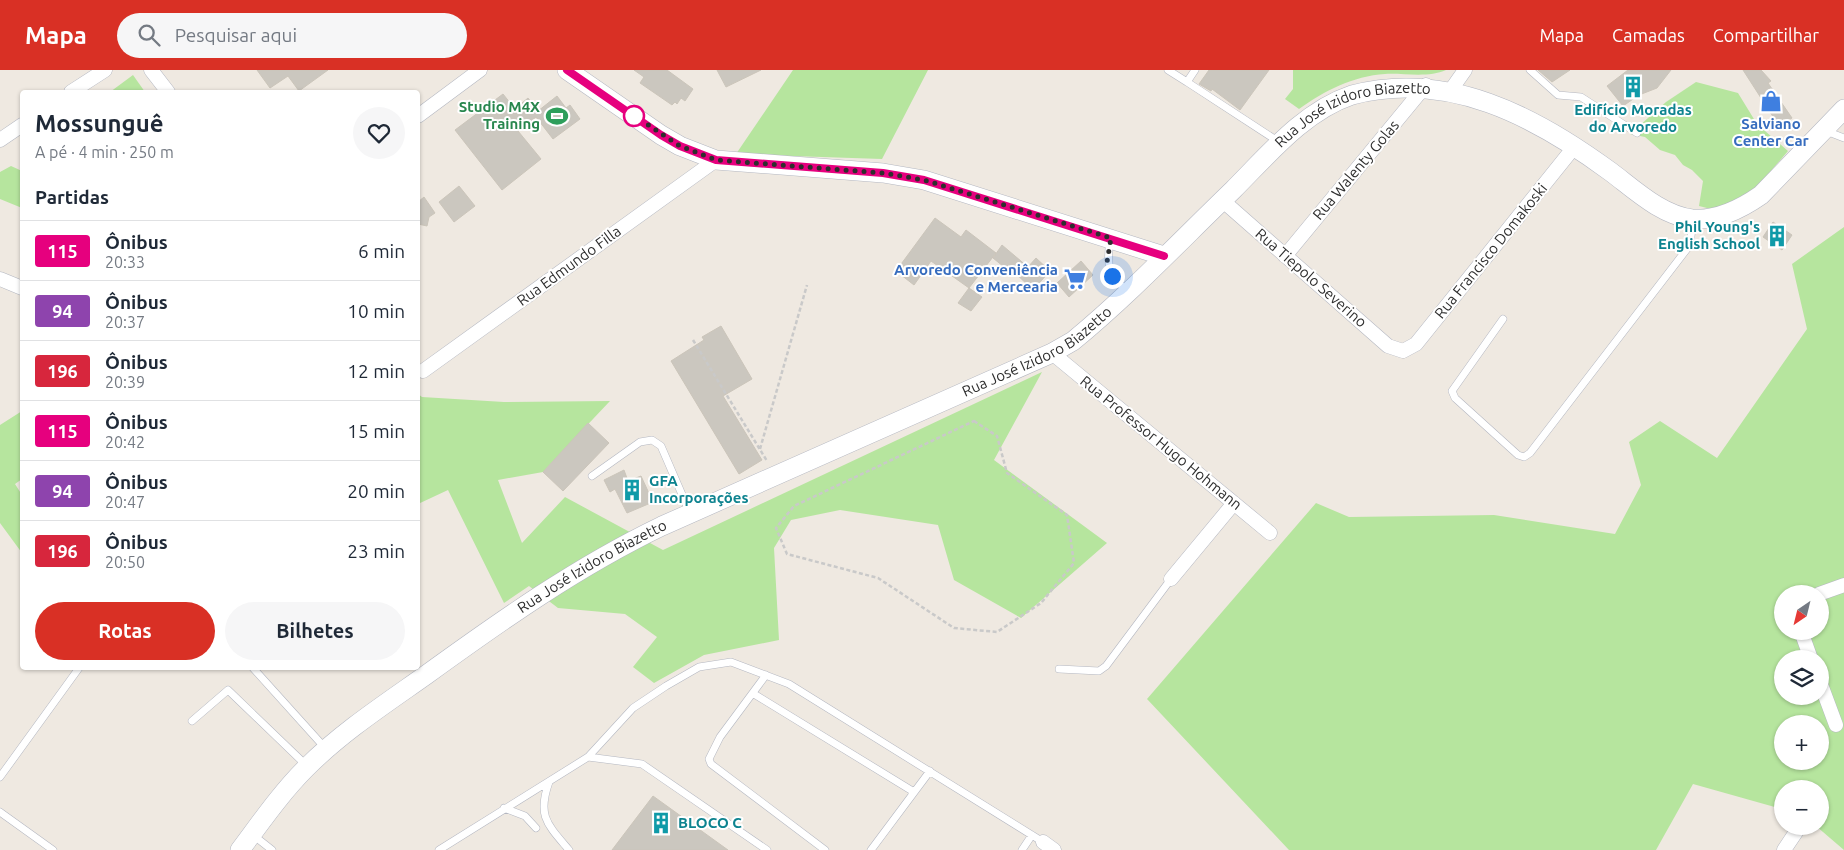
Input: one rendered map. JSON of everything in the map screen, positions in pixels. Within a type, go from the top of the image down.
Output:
[{"type":"street","points":[[74,90],[104,70]]},
{"type":"street","points":[[151,70],[166,90]]},
{"type":"street","points":[[420,115],[480,70]]},
{"type":"street","points":[[567,70],[661,135],[680,146],[716,160],[883,173],[924,180],[1164,256]]},
{"type":"street","points":[[1452,87],[1465,70]]},
{"type":"street","name":"Rua José Izidoro Biazetto","points":[[240,850],[280,797],[308,766],[327,750],[429,672],[570,575],[601,556],[690,513],[1052,353],[1081,335],[1281,143],[1326,107],[1350,95],[1376,88],[1427,84],[1452,87],[1502,106],[1575,146],[1663,209],[1693,219],[1727,215],[1746,206],[1775,182],[1844,109]]},
{"type":"street","name":"Rua Walenty Golas","points":[[1285,256],[1427,84]]},
{"type":"street","points":[[0,140],[20,126]]},
{"type":"street","name":"Rua Francisco Domakoski","points":[[1403,351],[1416,344],[1575,146]]},
{"type":"street","name":"Rua Edmundo Filla","points":[[423,371],[716,160]]},
{"type":"street","name":"Rua Tiepolo Severino","points":[[1222,200],[1388,346],[1403,351]]},
{"type":"street","points":[[0,279],[20,287]]},
{"type":"street","name":"Rua Professor Hugo Hohmann","points":[[1052,353],[1270,533]]},
{"type":"street","points":[[1171,579],[1234,503]]},
{"type":"street","points":[[1829,590],[1844,585]]},
{"type":"street","points":[[1829,705],[1836,725]]},
{"type":"street","points":[[1784,850],[1794,835]]},
{"type":"lane","points":[[1168,70],[1281,143]]},
{"type":"lane","points":[[1187,82],[1195,70]]},
{"type":"lane","points":[[1530,70],[1558,95],[1581,97],[1637,133]]},
{"type":"lane","points":[[1824,130],[1844,138]]},
{"type":"lane","points":[[1503,319],[1452,392],[1455,398],[1518,455],[1524,457],[1530,453],[1690,245],[1693,219]]},
{"type":"lane","points":[[1111,238],[1107,262],[1112,276],[1126,292]]},
{"type":"lane","points":[[592,476],[640,442],[652,440],[661,446],[690,513]]},
{"type":"lane","points":[[1059,669],[1099,671],[1106,666],[1171,579]]},
{"type":"lane","points":[[439,850],[588,757],[633,708],[699,667],[731,662],[789,684],[1043,842]]},
{"type":"lane","points":[[0,777],[78,670]]},
{"type":"lane","points":[[255,670],[327,750]]},
{"type":"lane","points":[[766,675],[754,694],[720,737],[710,756],[711,764],[825,850]]},
{"type":"lane","points":[[192,721],[228,690],[308,766]]},
{"type":"lane","points":[[754,694],[914,792]]},
{"type":"lane","points":[[588,757],[642,764],[767,850]]},
{"type":"lane","points":[[871,850],[930,772]]},
{"type":"lane","points":[[549,782],[543,811],[546,822],[569,850]]},
{"type":"lane","points":[[504,808],[524,816],[536,828]]},
{"type":"lane","points":[[0,812],[53,850]]},
{"type":"lane","points":[[252,834],[272,850]]},
{"type":"lane","points":[[1022,850],[1043,842]]},
{"type":"path","points":[[760,449],[807,285]]},
{"type":"path","points":[[692,340],[776,475]]},
{"type":"path","points":[[974,421],[996,436],[1007,473],[1067,515],[1074,563],[1041,603],[997,632],[954,628],[878,578],[787,554],[776,528],[794,506],[974,421]]},
{"type":"green space","points":[[793,70],[928,70],[882,159],[736,154]]},
{"type":"green space","points":[[1293,70],[1446,70],[1432,74],[1373,75],[1350,81],[1318,96],[1299,109],[1285,99],[1293,89]]},
{"type":"green space","points":[[133,75],[144,90],[113,90]]},
{"type":"green space","points":[[1696,82],[1738,93],[1757,124],[1788,151],[1752,193],[1715,210],[1699,206],[1703,181],[1692,170],[1683,165],[1675,155],[1660,150],[1645,137],[1630,134],[1666,102]]},
{"type":"green space","points":[[11,166],[20,170],[20,207],[0,199],[0,172]]},
{"type":"green space","points":[[1844,227],[1844,850],[1826,835],[1829,835],[1829,780],[1774,780],[1774,807],[1693,784],[1656,850],[1289,850],[1147,699],[1316,503],[1349,517],[1494,515],[1615,534],[1641,485],[1629,442],[1660,421],[1717,458],[1807,329],[1792,264]]},
{"type":"green space","points":[[1042,372],[994,460],[1107,543],[1021,618],[954,580],[938,525],[840,510],[791,520],[774,548],[779,640],[704,655],[654,683],[633,667],[657,637],[625,614],[558,608],[529,586],[504,603],[448,490],[420,503],[420,396],[504,402],[610,401],[543,472],[498,480],[522,543],[565,497],[663,550]]},
{"type":"green space","points":[[20,412],[20,480],[15,484],[20,492],[20,550],[0,523],[0,425]]},
{"type":"building","points":[[257,70],[328,70],[300,90],[298,90],[288,76],[270,88]]},
{"type":"building","points":[[634,70],[667,70],[693,89],[685,101],[681,98],[677,104],[675,102],[672,105],[640,83],[644,77]]},
{"type":"building","points":[[717,70],[761,70],[726,87]]},
{"type":"building","points":[[1209,70],[1269,70],[1240,110],[1212,89],[1211,91],[1199,84]]},
{"type":"building","name":"Edifício Moradas do Arvoredo","points":[[1538,70],[1570,70],[1552,82]]},
{"type":"building","name":"Edifício Moradas do Arvoredo","points":[[1628,70],[1671,70],[1657,88],[1639,95],[1623,106],[1607,86]]},
{"type":"building","name":"Salviano Center Car","points":[[1743,70],[1761,70],[1771,81],[1768,83],[1792,118],[1779,126]]},
{"type":"building","points":[[503,94],[515,109],[528,98],[538,111],[557,96],[566,108],[570,105],[580,119],[553,139],[536,117],[518,131],[541,159],[502,190],[455,130]]},
{"type":"building","points":[[459,186],[475,206],[454,222],[439,202]]},
{"type":"building","points":[[424,197],[435,213],[429,217],[427,226],[420,224],[420,200]]},
{"type":"building","points":[[935,218],[961,237],[966,230],[996,253],[969,288],[931,261],[914,285],[896,271]]},
{"type":"building","name":"Phil Young's English School","points":[[1773,222],[1792,235],[1782,250],[1763,237]]},
{"type":"building","points":[[1002,245],[1028,267],[1036,258],[1050,271],[1033,290],[1011,269],[1009,271],[993,258]]},
{"type":"building","name":"Arvoredo Conveniência e Mercearia","points":[[1081,261],[1093,275],[1069,297],[1057,283]]},
{"type":"building","points":[[969,288],[982,297],[971,311],[958,303]]},
{"type":"building","points":[[721,326],[752,379],[723,396],[762,460],[739,474],[671,361],[704,340],[702,337]]},
{"type":"building","points":[[588,423],[609,443],[563,491],[543,472]]},
{"type":"building","name":"GFA Incorporações","points":[[624,470],[628,481],[641,476],[653,502],[627,513],[615,489],[610,492],[604,480]]},
{"type":"building","name":"BLOCO C","points":[[653,796],[728,850],[612,850]]},
{"type":"bus line","name":"115","points":[[567,70],[661,135],[680,146],[716,160],[883,173],[924,180],[974,194],[1164,256]]},
{"type":"place","name":"Edifício Moradas do Arvoredo","points":[[1633,87]]},
{"type":"place","name":"Salviano Center Car","points":[[1771,101]]},
{"type":"place","name":"Studio M4X Training","points":[[557,116]]},
{"type":"place","name":"Phil Young's English School","points":[[1777,236]]},
{"type":"place","name":"Arvoredo Conveniência e Mercearia","points":[[1075,279]]},
{"type":"place","name":"GFA Incorporações","points":[[632,490]]},
{"type":"place","name":"BLOCO C","points":[[661,823]]},
{"type":"route","points":[[634,116],[630,113],[680,146],[716,160],[900,175],[942,184],[1111,238],[1107,262],[1112,276]]}]
